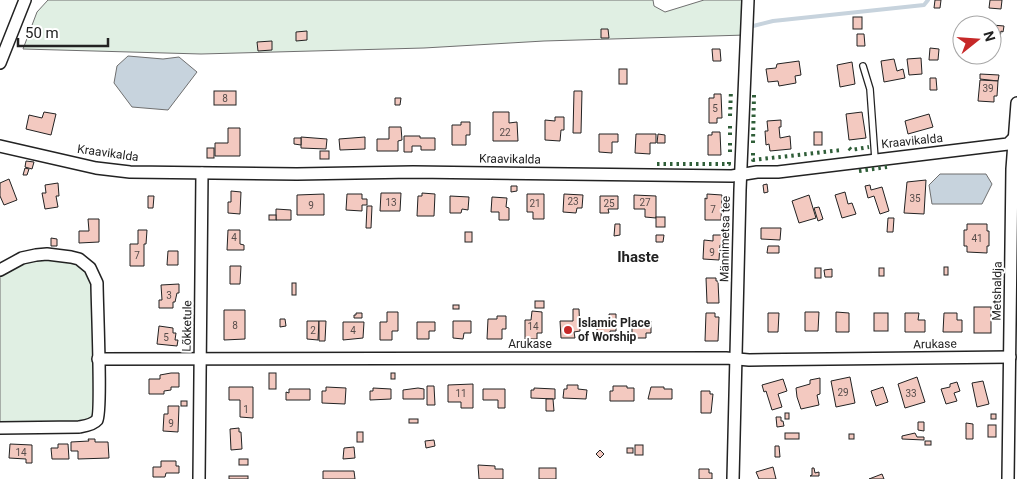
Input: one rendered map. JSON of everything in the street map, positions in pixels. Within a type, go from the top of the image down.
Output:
[{"type":"street","points":[[0,63],[25,0]]},
{"type":"street","name":"Männimetsa tee","points":[[733,479],[741,175],[748,0]]},
{"type":"street","name":"Metshaldja","points":[[1008,479],[1012,169],[1017,103]]},
{"type":"street","name":"Kraavikalda","points":[[0,146],[96,168],[130,172],[297,174],[413,172],[732,176],[1008,144],[1016,136]]},
{"type":"street","name":"Lõkketule","points":[[200,479],[202,173]]},
{"type":"street","points":[[0,270],[22,258],[47,254],[78,260],[90,268],[97,283],[99,414],[97,420],[91,424],[79,427],[0,428]]},
{"type":"street","name":"Arukase","points":[[98,358],[200,360],[532,357],[749,360],[1010,357]]},
{"type":"lane","points":[[863,66],[870,89],[875,159]]},
{"type":"green space","points":[[48,0],[653,0],[654,6],[665,12],[704,0],[747,0],[746,35],[544,41],[424,48],[201,54],[23,49],[37,12]]},
{"type":"green space","points":[[40,257],[74,260],[93,279],[95,414],[90,421],[0,425],[0,272]]},
{"type":"shaded area","points":[[128,56],[163,59],[179,57],[197,72],[168,110],[132,107],[114,83],[117,66]]},
{"type":"shaded area","points":[[940,174],[986,174],[992,184],[982,204],[932,204],[929,185]]},
{"type":"building","points":[[935,0],[941,0],[940,8],[934,8]]},
{"type":"building","points":[[990,0],[1002,0],[1001,9],[989,8]]},
{"type":"building","points":[[853,17],[862,17],[862,29],[853,29]]},
{"type":"building","points":[[601,29],[608,29],[609,38],[601,38]]},
{"type":"building","points":[[307,31],[307,40],[296,41],[296,32]]},
{"type":"building","points":[[857,34],[864,34],[865,46],[857,46]]},
{"type":"building","points":[[272,41],[272,50],[258,51],[257,42]]},
{"type":"building","points":[[930,48],[939,49],[938,60],[929,60]]},
{"type":"building","points":[[712,49],[720,49],[721,61],[713,61]]},
{"type":"building","points":[[921,58],[922,74],[909,75],[907,59]]},
{"type":"building","points":[[894,59],[897,71],[903,69],[905,78],[884,82],[881,61]]},
{"type":"building","points":[[799,61],[801,75],[795,76],[796,83],[779,86],[778,81],[768,82],[766,69],[776,68],[777,64]]},
{"type":"building","points":[[852,62],[855,84],[840,87],[837,65]]},
{"type":"building","points":[[619,69],[627,69],[627,84],[619,84]]},
{"type":"building","points":[[980,74],[999,75],[998,81],[980,79]]},
{"type":"building","points":[[930,78],[936,78],[937,90],[930,90]]},
{"type":"building","points":[[980,80],[998,81],[997,96],[994,96],[994,102],[978,101]]},
{"type":"building","points":[[214,91],[236,91],[236,105],[214,105]]},
{"type":"building","points":[[574,91],[582,91],[581,133],[573,133]]},
{"type":"building","points":[[714,94],[721,94],[722,118],[717,118],[717,123],[709,123],[709,98],[714,98]]},
{"type":"building","points":[[395,98],[401,98],[400,105],[395,105]]},
{"type":"building","points":[[44,112],[56,114],[51,135],[26,129],[29,115],[42,118]]},
{"type":"building","points":[[493,112],[509,112],[509,123],[517,122],[518,141],[493,141]]},
{"type":"building","points":[[862,112],[866,138],[849,140],[846,114]]},
{"type":"building","points":[[929,114],[933,127],[908,134],[905,121]]},
{"type":"building","points":[[555,117],[564,117],[564,130],[561,130],[560,141],[545,140],[545,120],[555,121]]},
{"type":"building","points":[[781,120],[781,127],[779,127],[780,138],[790,136],[791,149],[770,151],[769,144],[766,145],[765,131],[768,131],[767,121]]},
{"type":"building","points":[[461,122],[470,122],[470,135],[466,135],[466,145],[452,145],[452,125],[461,125]]},
{"type":"building","points":[[389,127],[401,127],[402,140],[398,141],[398,151],[377,151],[377,139],[389,139]]},
{"type":"building","points":[[228,128],[240,128],[240,156],[215,156],[215,143],[228,143]]},
{"type":"building","points":[[712,132],[720,132],[721,155],[708,155],[708,135],[712,135]]},
{"type":"building","points":[[814,132],[822,132],[822,145],[814,145]]},
{"type":"building","points":[[599,134],[618,134],[618,142],[612,142],[612,153],[599,152]]},
{"type":"building","points":[[636,134],[656,134],[656,143],[650,143],[650,154],[635,153]]},
{"type":"building","points":[[658,134],[665,135],[665,143],[657,143]]},
{"type":"building","points":[[404,136],[435,138],[435,150],[421,150],[421,146],[412,146],[412,152],[404,152]]},
{"type":"building","points":[[301,137],[327,139],[326,149],[301,148]]},
{"type":"building","points":[[365,137],[365,149],[340,150],[339,139]]},
{"type":"building","points":[[294,138],[301,138],[301,145],[294,144]]},
{"type":"building","points":[[207,148],[214,148],[214,158],[207,158]]},
{"type":"building","points":[[320,151],[329,151],[329,159],[320,159]]},
{"type":"building","points":[[26,161],[34,162],[32,169],[25,167]]},
{"type":"building","points":[[25,168],[29,169],[27,175],[23,175]]},
{"type":"building","points":[[9,179],[17,200],[4,205],[0,196],[0,183]]},
{"type":"building","points":[[926,180],[924,214],[904,213],[907,182]]},
{"type":"building","points":[[58,183],[59,196],[56,196],[58,207],[45,209],[42,193],[46,193],[45,185]]},
{"type":"building","points":[[767,184],[768,192],[764,193],[763,185]]},
{"type":"building","points":[[870,185],[871,190],[882,187],[889,211],[880,214],[874,196],[868,198],[865,186]]},
{"type":"building","points":[[511,186],[517,186],[517,191],[511,192]]},
{"type":"building","points":[[231,191],[241,192],[240,214],[228,213]]},
{"type":"building","points":[[845,192],[848,204],[852,203],[856,214],[842,218],[835,195]]},
{"type":"building","points":[[381,193],[401,193],[400,211],[380,211]]},
{"type":"building","points":[[422,193],[435,194],[434,216],[417,216],[418,196],[422,196]]},
{"type":"building","points":[[324,194],[324,215],[297,215],[297,195]]},
{"type":"building","points":[[347,194],[362,194],[362,199],[367,199],[367,205],[362,205],[362,211],[346,210]]},
{"type":"building","points":[[527,194],[544,194],[544,219],[533,219],[533,212],[527,212]]},
{"type":"building","points":[[564,194],[583,195],[582,208],[577,208],[576,213],[563,212]]},
{"type":"building","points":[[707,194],[722,195],[721,220],[705,220],[705,198],[707,199]]},
{"type":"building","points":[[634,195],[656,196],[656,218],[645,217],[645,209],[634,209]]},
{"type":"building","points":[[809,195],[816,218],[799,223],[792,201]]},
{"type":"building","points":[[148,196],[154,196],[153,208],[148,208]]},
{"type":"building","points":[[450,196],[469,197],[468,210],[462,209],[461,213],[450,213]]},
{"type":"building","points":[[600,196],[618,196],[618,209],[608,209],[609,213],[600,213]]},
{"type":"building","points":[[492,197],[507,198],[506,207],[509,208],[509,220],[499,220],[499,212],[491,212]]},
{"type":"building","points":[[367,206],[372,206],[371,228],[366,228]]},
{"type":"building","points":[[819,207],[823,219],[818,221],[814,208]]},
{"type":"building","points":[[276,209],[291,210],[291,220],[276,220]]},
{"type":"building","points":[[269,215],[276,215],[276,220],[269,220]]},
{"type":"building","points":[[656,217],[665,217],[665,227],[656,227]]},
{"type":"building","points":[[888,218],[894,218],[893,232],[887,232]]},
{"type":"building","points":[[88,219],[99,219],[99,242],[79,243],[79,231],[89,231]]},
{"type":"building","points":[[615,224],[620,224],[620,235],[614,236]]},
{"type":"building","points":[[967,224],[987,224],[989,246],[987,246],[987,253],[967,252],[967,246],[964,246],[964,230],[967,230]]},
{"type":"building","points":[[761,228],[781,228],[780,240],[761,239]]},
{"type":"building","points":[[138,230],[147,230],[146,244],[144,244],[144,266],[130,266],[130,244],[138,244]]},
{"type":"building","points":[[228,230],[240,230],[240,244],[244,245],[244,250],[227,250]]},
{"type":"building","points":[[465,232],[472,232],[472,242],[465,242]]},
{"type":"building","points":[[656,235],[664,235],[663,242],[656,242]]},
{"type":"building","points":[[713,235],[725,235],[725,245],[720,245],[719,260],[703,259],[704,240],[713,241]]},
{"type":"building","points":[[51,238],[57,239],[57,246],[51,246]]},
{"type":"building","points":[[768,246],[779,246],[779,253],[767,253]]},
{"type":"building","points":[[168,251],[178,251],[178,265],[167,265]]},
{"type":"building","points":[[230,266],[241,266],[240,284],[230,284]]},
{"type":"building","points":[[944,267],[948,267],[948,275],[944,275]]},
{"type":"building","points":[[815,268],[821,268],[821,278],[815,278]]},
{"type":"building","points":[[879,268],[884,268],[884,276],[879,276]]},
{"type":"building","points":[[832,269],[832,277],[825,277],[824,270]]},
{"type":"building","points":[[706,278],[716,278],[716,281],[718,281],[719,303],[707,303]]},
{"type":"building","points":[[292,283],[296,283],[296,295],[292,295]]},
{"type":"building","points":[[179,284],[179,293],[177,293],[175,302],[173,302],[173,308],[159,308],[159,300],[162,300],[161,285]]},
{"type":"building","points":[[535,301],[544,301],[544,308],[535,308]]},
{"type":"building","points":[[453,305],[459,305],[459,309],[453,309]]},
{"type":"building","points":[[974,307],[991,307],[991,333],[974,333]]},
{"type":"building","points":[[573,309],[579,309],[580,331],[574,332],[575,338],[561,338],[560,321],[573,321]]},
{"type":"building","points":[[224,310],[245,310],[245,339],[224,340]]},
{"type":"building","points":[[532,311],[542,312],[542,333],[537,333],[537,339],[525,339],[525,320],[531,320]]},
{"type":"building","points":[[387,312],[398,312],[398,331],[392,331],[392,340],[380,340],[380,322],[387,322]]},
{"type":"building","points":[[805,312],[819,312],[818,331],[805,331]]},
{"type":"building","points":[[836,312],[849,313],[849,332],[836,332]]},
{"type":"building","points":[[356,313],[362,313],[362,318],[354,318]]},
{"type":"building","points":[[706,313],[715,313],[715,317],[719,317],[718,341],[705,341]]},
{"type":"building","points":[[768,313],[779,313],[778,332],[768,332]]},
{"type":"building","points":[[874,313],[888,313],[888,331],[874,331]]},
{"type":"building","points":[[905,313],[919,313],[918,320],[925,320],[925,332],[905,332]]},
{"type":"building","points":[[944,313],[957,313],[957,320],[962,320],[962,332],[943,332]]},
{"type":"building","points":[[609,314],[616,314],[616,331],[610,331],[610,339],[597,339],[597,320],[610,320]]},
{"type":"building","points":[[497,316],[506,316],[506,329],[502,329],[502,339],[487,339],[488,319],[497,319]]},
{"type":"building","points":[[280,319],[285,319],[286,326],[280,327]]},
{"type":"building","points":[[632,320],[651,321],[651,333],[646,333],[646,338],[632,338]]},
{"type":"building","points":[[307,321],[319,321],[318,340],[307,339]]},
{"type":"building","points":[[319,321],[326,321],[325,341],[319,341]]},
{"type":"building","points":[[453,321],[471,321],[471,333],[464,333],[463,339],[453,338]]},
{"type":"building","points":[[343,322],[364,322],[363,338],[343,340]]},
{"type":"building","points":[[417,322],[435,322],[435,331],[429,331],[429,339],[417,339]]},
{"type":"building","points":[[159,326],[173,328],[173,333],[176,333],[175,340],[178,340],[177,346],[157,344]]},
{"type":"building","points":[[179,373],[179,387],[171,387],[171,390],[164,391],[164,394],[149,394],[149,379],[160,379],[160,375]]},
{"type":"building","points":[[269,373],[276,373],[276,389],[269,389]]},
{"type":"building","points":[[391,373],[395,373],[395,379],[391,379]]},
{"type":"building","points":[[850,377],[855,403],[836,407],[831,381]]},
{"type":"building","points":[[917,377],[925,402],[905,408],[898,384]]},
{"type":"building","points":[[820,378],[820,394],[817,395],[819,405],[801,409],[796,388],[810,384],[810,380]]},
{"type":"building","points":[[783,379],[787,391],[778,394],[782,407],[772,410],[762,385]]},
{"type":"building","points":[[983,381],[989,404],[977,407],[972,383]]},
{"type":"building","points":[[957,382],[960,391],[954,393],[957,401],[946,404],[941,389],[950,387],[950,384]]},
{"type":"building","points":[[473,384],[473,408],[461,408],[461,402],[448,402],[448,385]]},
{"type":"building","points":[[567,385],[578,385],[578,389],[587,390],[586,399],[563,398],[564,389],[567,389]]},
{"type":"building","points":[[427,386],[434,386],[435,405],[427,405]]},
{"type":"building","points":[[613,386],[634,388],[634,401],[610,401],[610,391],[613,391]]},
{"type":"building","points":[[229,387],[253,387],[253,418],[240,417],[240,400],[229,400]]},
{"type":"building","points":[[326,387],[346,388],[345,404],[322,403],[322,391],[326,391]]},
{"type":"building","points":[[651,387],[672,389],[672,399],[648,399]]},
{"type":"building","points":[[883,387],[888,402],[876,406],[871,391]]},
{"type":"building","points":[[373,388],[391,389],[391,399],[370,400],[370,391],[373,391]]},
{"type":"building","points":[[534,388],[555,389],[555,399],[531,398],[531,390],[534,390]]},
{"type":"building","points":[[289,389],[310,389],[310,400],[286,400],[286,392],[289,393]]},
{"type":"building","points":[[424,389],[424,399],[403,399],[403,390]]},
{"type":"building","points":[[483,389],[505,389],[505,408],[498,408],[498,400],[483,400]]},
{"type":"building","points":[[701,391],[710,391],[710,394],[713,394],[711,413],[701,413]]},
{"type":"building","points":[[546,399],[553,399],[554,411],[546,411]]},
{"type":"building","points":[[181,401],[187,401],[187,406],[181,406]]},
{"type":"building","points":[[168,406],[179,406],[178,432],[163,431],[164,414],[168,414]]},
{"type":"building","points":[[785,413],[789,413],[789,419],[785,419]]},
{"type":"building","points":[[991,414],[996,414],[996,419],[991,419]]},
{"type":"building","points":[[776,417],[781,417],[784,426],[777,427]]},
{"type":"building","points":[[409,419],[418,419],[418,423],[409,423]]},
{"type":"building","points":[[918,422],[924,422],[924,431],[918,430]]},
{"type":"building","points":[[966,423],[973,424],[973,439],[966,439]]},
{"type":"building","points":[[988,425],[996,425],[996,437],[988,437]]},
{"type":"building","points":[[239,428],[242,449],[231,450],[230,429]]},
{"type":"building","points":[[357,432],[363,432],[363,442],[357,442]]},
{"type":"building","points":[[785,433],[799,433],[799,439],[785,439]]},
{"type":"building","points":[[915,433],[917,437],[924,437],[924,440],[902,439],[902,436]]},
{"type":"building","points":[[849,434],[854,434],[854,439],[849,439]]},
{"type":"building","points":[[88,439],[95,439],[95,442],[108,442],[109,458],[78,459],[78,451],[71,451],[71,442],[89,441]]},
{"type":"building","points":[[434,440],[435,446],[426,448],[425,441]]},
{"type":"building","points":[[925,441],[931,441],[931,445],[925,445]]},
{"type":"building","points":[[10,444],[32,445],[32,463],[26,463],[26,459],[9,458]]},
{"type":"building","points":[[58,444],[68,444],[69,459],[52,459],[51,448],[58,448]]},
{"type":"building","points":[[635,445],[643,445],[643,455],[635,455]]},
{"type":"building","points":[[775,446],[779,446],[780,457],[775,457]]},
{"type":"building","points":[[354,447],[355,458],[343,459],[344,448]]},
{"type":"building","points":[[627,448],[633,448],[633,453],[627,453]]},
{"type":"building","points":[[600,450],[604,454],[600,458],[596,454]]},
{"type":"building","points":[[239,459],[248,459],[248,465],[239,465]]},
{"type":"building","points":[[161,461],[176,461],[176,466],[179,466],[179,473],[166,473],[165,477],[153,477],[153,467],[161,467]]},
{"type":"building","points":[[478,465],[495,466],[495,469],[503,469],[503,479],[479,479]]},
{"type":"building","points":[[773,467],[776,479],[759,479],[756,472]]},
{"type":"building","points":[[539,468],[556,468],[556,479],[539,479]]},
{"type":"building","points":[[812,468],[814,468],[815,473],[819,472],[819,476],[810,476],[812,475]]},
{"type":"building","points":[[699,469],[709,469],[709,473],[712,473],[712,479],[699,479]]},
{"type":"building","points":[[323,471],[354,471],[355,479],[323,479]]},
{"type":"building","points":[[882,474],[884,479],[869,479]]},
{"type":"building","points":[[229,476],[248,476],[248,479],[229,479]]},
{"type":"waterway","points":[[753,26],[773,21],[924,5],[928,0]]},
{"type":"hedge","points":[[730,116],[731,90]]},
{"type":"hedge","points":[[753,143],[754,95]]},
{"type":"hedge","points":[[730,126],[730,138]]},
{"type":"hedge","points":[[730,143],[730,155]]},
{"type":"hedge","points":[[849,148],[851,150],[869,147]]},
{"type":"hedge","points":[[753,153],[753,160],[842,150]]},
{"type":"hedge","points":[[657,164],[729,164],[729,162]]},
{"type":"hedge","points":[[859,171],[887,167]]},
{"type":"place","name":"Islamic Place of Worship","points":[[568,330]]},
{"type":"district","name":"Ihaste","points":[[638,257]]}]
